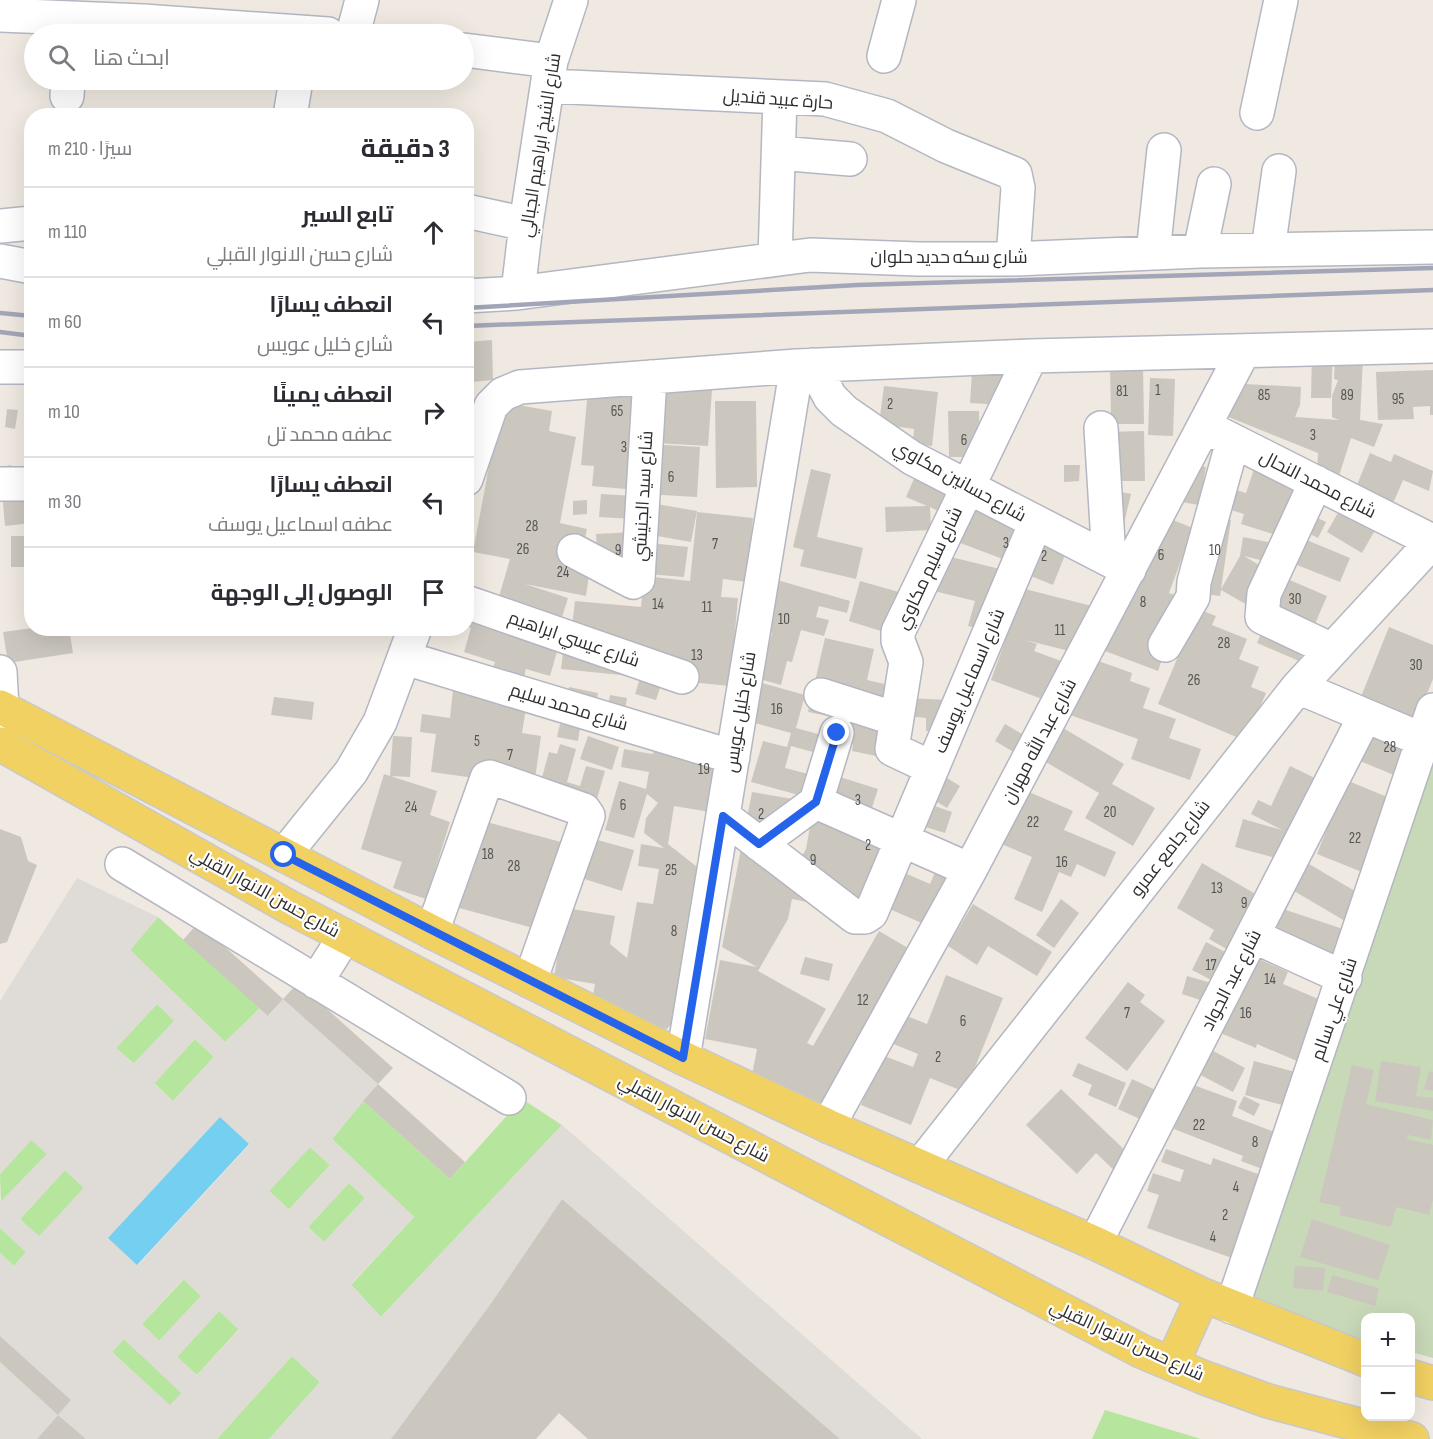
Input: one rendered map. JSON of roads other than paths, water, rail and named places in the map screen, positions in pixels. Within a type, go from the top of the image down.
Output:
[{"type":"main road","points":[[1,709],[432,932],[683,1058],[828,1126],[1095,1243],[1217,1301],[1361,1358]]},
{"type":"main road","name":"شارع حسن الانوار القبلي","points":[[0,744],[345,936],[1091,1326],[1172,1364],[1268,1401],[1392,1436]]},
{"type":"main road","points":[[575,1056],[595,1014]]},
{"type":"main road","points":[[1172,1364],[1217,1301]]},
{"type":"main road","points":[[1415,1378],[1433,1383]]},
{"type":"street","points":[[356,24],[362,0]]},
{"type":"street","name":"شارع الشيخ ابراهيم الجبالي","points":[[518,292],[526,224],[550,73],[571,0]]},
{"type":"street","points":[[884,56],[899,0]]},
{"type":"street","points":[[1257,113],[1281,0]]},
{"type":"street","points":[[82,24],[146,11],[239,24]]},
{"type":"street","points":[[0,15],[59,24]]},
{"type":"street","name":"حارة عبيد قنديل","points":[[474,53],[550,73],[780,97],[825,99],[887,116],[946,146],[1015,174],[1018,188],[1013,259]]},
{"type":"street","points":[[291,108],[294,90]]},
{"type":"street","points":[[775,259],[780,97]]},
{"type":"street","points":[[1153,253],[1164,150]]},
{"type":"street","points":[[779,153],[850,159]]},
{"type":"street","points":[[1268,250],[1279,171]]},
{"type":"street","points":[[1200,251],[1214,184]]},
{"type":"street","points":[[474,213],[526,224]]},
{"type":"street","points":[[0,226],[24,223]]},
{"type":"street","name":"شارع سكه حديد حلوان","points":[[474,295],[518,292],[810,255],[918,259],[1013,259],[1200,251],[1433,247]]},
{"type":"street","points":[[0,261],[24,266]]},
{"type":"street","points":[[474,456],[491,406],[503,394],[520,387],[805,365],[1031,356],[1433,346]]},
{"type":"street","name":"شارع عبد الله مهران","points":[[828,1126],[970,870],[1119,565],[1204,426],[1243,352]]},
{"type":"street","name":"شارع سليم مكاوي","points":[[932,768],[892,749],[906,662],[898,641],[898,632],[1031,356]]},
{"type":"street","name":"شارع حسانين مكاوي","points":[[805,365],[844,411],[912,458],[1119,565]]},
{"type":"street","name":"شارع خليل عويس","points":[[683,1058],[733,757],[805,365]]},
{"type":"street","points":[[0,367],[24,367]]},
{"type":"street","name":"شارع سيد الجنيشي","points":[[574,551],[633,582],[638,579],[650,377]]},
{"type":"street","name":"شارع محمد النحال","points":[[1204,426],[1433,541]]},
{"type":"street","points":[[1101,428],[1119,565]]},
{"type":"street","points":[[1166,645],[1193,597],[1194,582],[1233,441]]},
{"type":"street","points":[[1316,482],[1264,594],[1262,617],[1332,650]]},
{"type":"street","points":[[0,484],[24,484]]},
{"type":"street","name":"شارع اسماعيل يوسف","points":[[723,816],[855,917],[865,917],[872,913],[1036,522]]},
{"type":"street","name":"شارع جامع عمرو","points":[[920,1166],[1298,687],[1433,541]]},
{"type":"street","name":"شارع عيسي ابراهيم","points":[[474,605],[682,677]]},
{"type":"street","points":[[284,855],[351,772],[380,722],[410,643]]},
{"type":"street","name":"شارع محمد سليم","points":[[410,643],[733,757]]},
{"type":"street","points":[[0,674],[1,709]]},
{"type":"street","points":[[1298,687],[1365,716],[1428,725]]},
{"type":"street","points":[[820,695],[896,719]]},
{"type":"street","name":"شارع عبد الجواد","points":[[1095,1243],[1365,716]]},
{"type":"street","name":"شارع علي سالم","points":[[1217,1301],[1345,978],[1428,725]]},
{"type":"street","points":[[759,844],[816,802],[837,733]]},
{"type":"street","points":[[432,932],[484,781],[490,777],[584,810],[588,816],[530,981]]},
{"type":"street","points":[[816,802],[970,870]]},
{"type":"street","points":[[122,864],[509,1098]]},
{"type":"street","points":[[316,982],[345,936]]},
{"type":"street","points":[[1253,936],[1345,978]]},
{"type":"water","points":[[220,1117],[249,1144],[137,1265],[108,1238]]},
{"type":"railway","points":[[474,308],[857,285],[1433,268]]},
{"type":"railway","points":[[474,326],[1433,290]]},
{"type":"railway","points":[[0,313],[24,315]]},
{"type":"railway","points":[[0,332],[24,335]]}]
